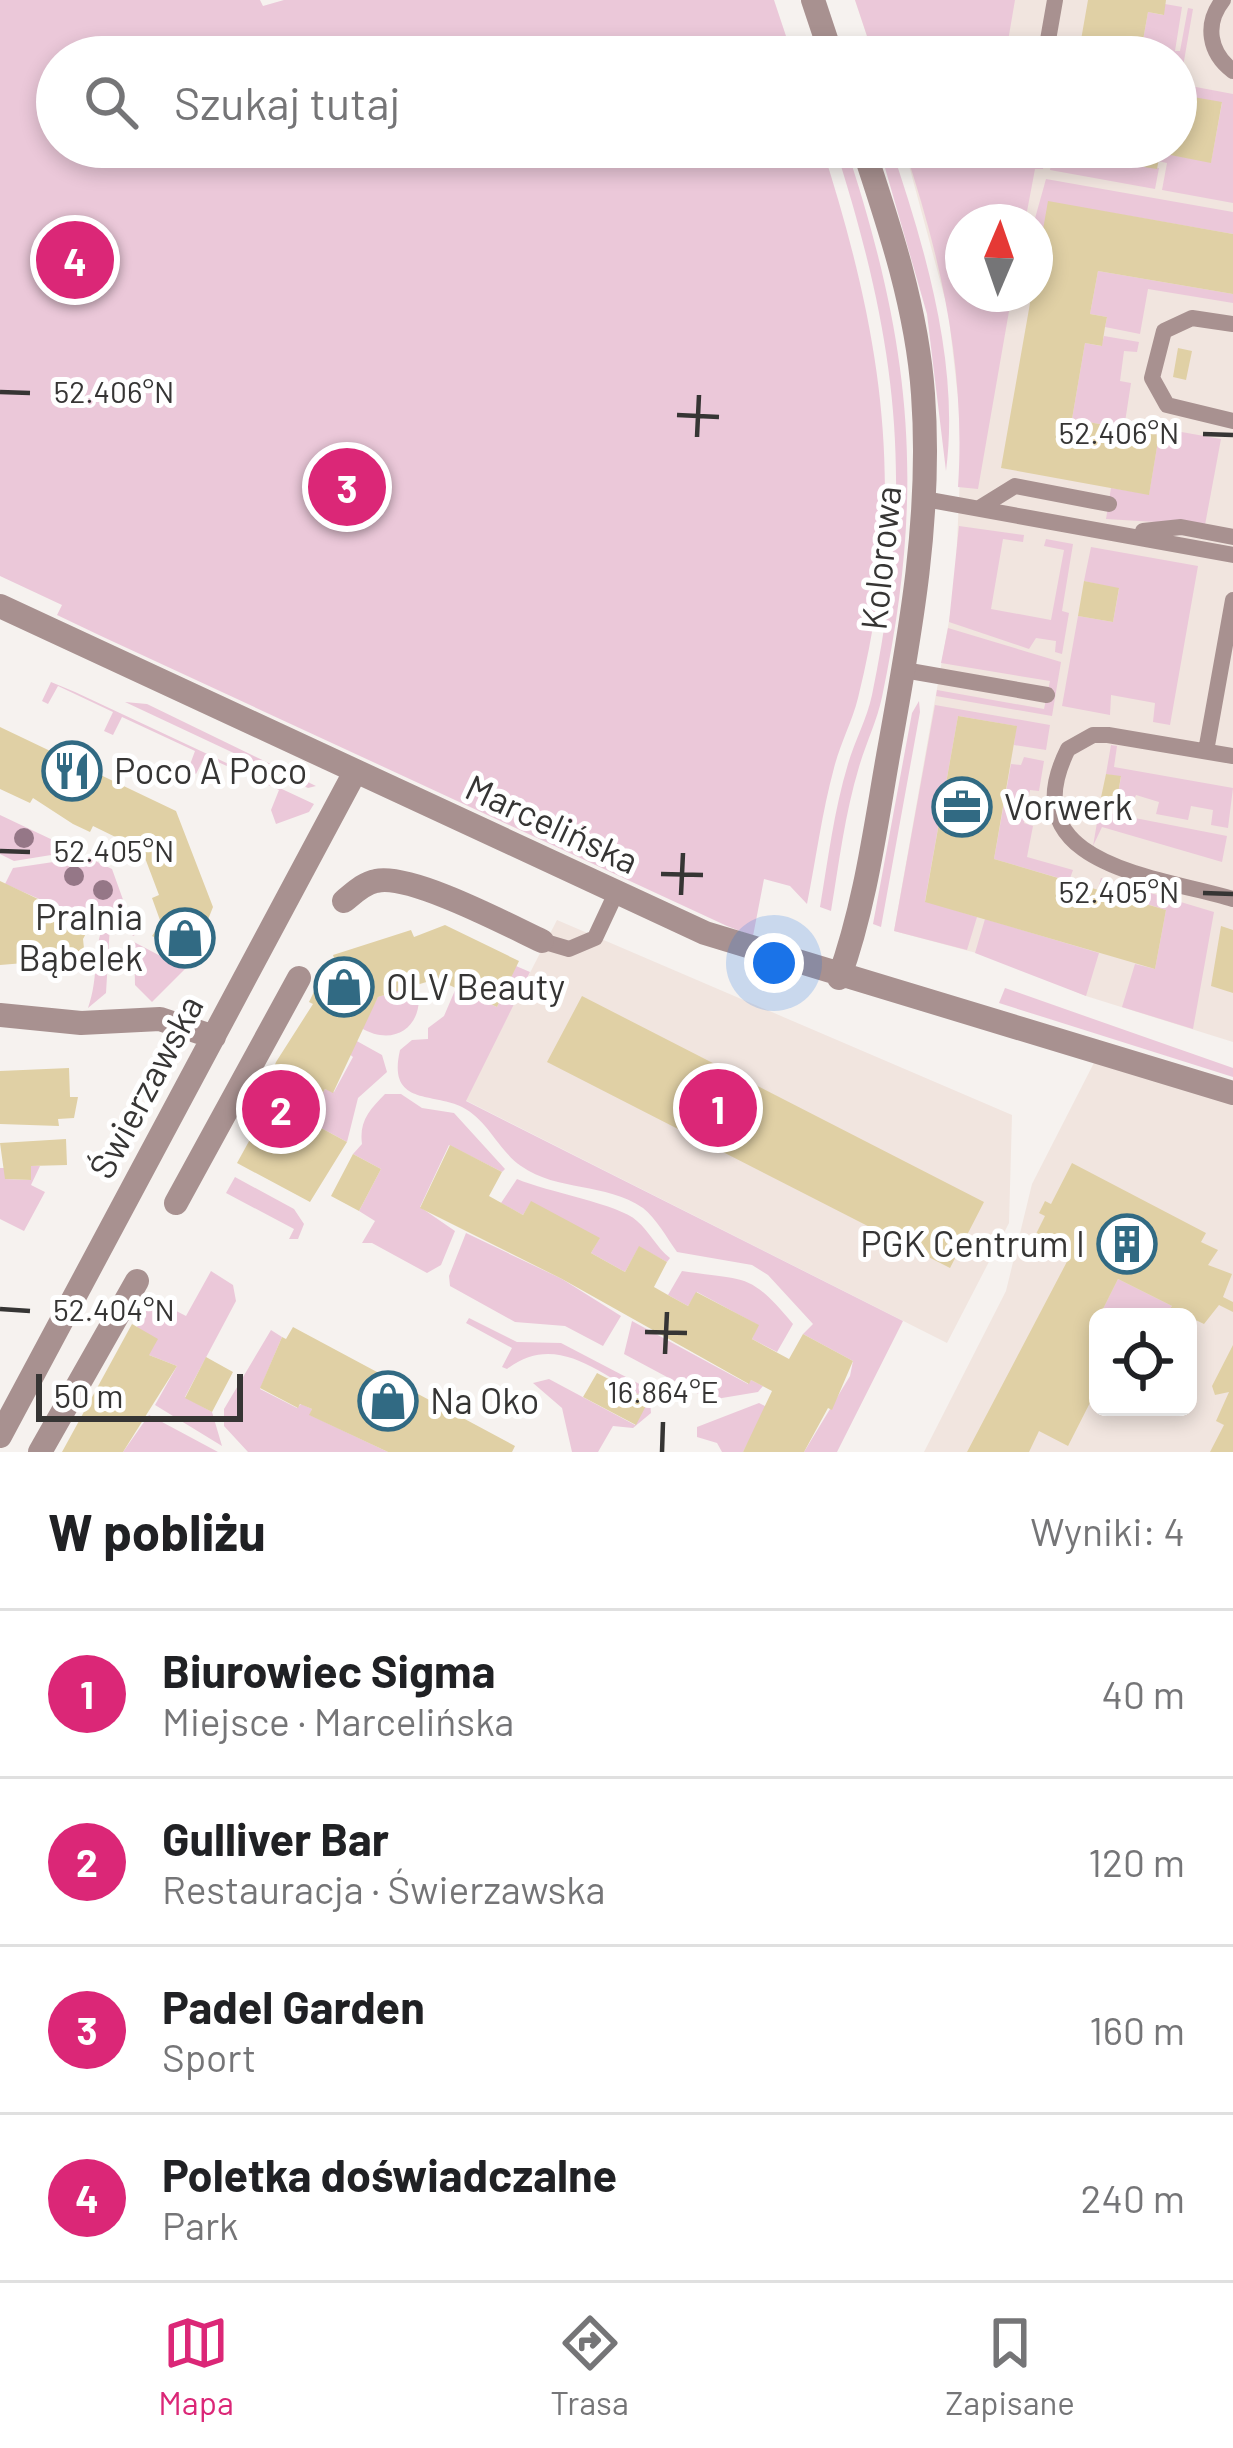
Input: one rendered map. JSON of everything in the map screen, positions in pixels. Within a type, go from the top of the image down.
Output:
[{"type":"street","points":[[813,0],[825,36]]},
{"type":"street","name":"Kolorowa","points":[[839,978],[858,920],[904,670],[926,499],[923,390],[913,322],[870,168]]},
{"type":"street","name":"Marcelińska","points":[[0,606],[746,949],[1233,1093]]},
{"type":"street","name":"Świerzawska","points":[[0,1436],[355,772]]},
{"type":"street","points":[[344,901],[370,881],[391,879],[457,901],[542,941]]},
{"type":"street","points":[[176,1203],[299,979]]},
{"type":"street","points":[[0,1015],[81,1023],[160,1018],[214,1037]]},
{"type":"street","points":[[40,1452],[137,1281]]},
{"type":"lane","points":[[1049,36],[1055,0]]},
{"type":"lane","points":[[1223,0],[1211,27],[1212,42],[1233,71]]},
{"type":"lane","points":[[1233,324],[1192,318],[1164,331],[1152,378],[1166,405],[1233,422]]},
{"type":"lane","points":[[981,507],[1016,486],[1108,504]]},
{"type":"lane","points":[[926,499],[1130,532],[1233,555]]},
{"type":"lane","points":[[1130,532],[1181,527],[1233,537]]},
{"type":"lane","points":[[1205,751],[1233,600]]},
{"type":"lane","points":[[904,670],[1047,695]]},
{"type":"lane","points":[[1233,756],[1108,735],[1078,740],[1063,760],[1057,821],[1085,854],[1233,898]]},
{"type":"lane","points":[[542,941],[569,950],[596,938],[616,893]]},
{"type":"shaded area","points":[[0,0],[260,0],[263,6],[284,0],[774,0],[786,36],[36,36],[36,168],[828,168],[874,354],[885,486],[873,625],[858,698],[830,785],[807,904],[790,886],[764,879],[753,936],[727,926],[57,615],[62,605],[0,576]]},
{"type":"shaded area","points":[[855,0],[1233,0],[1233,1042],[1086,996],[995,958],[894,931],[955,587],[962,433],[948,312],[1053,312],[1053,204],[945,204],[945,299],[910,168],[1197,168],[1197,36],[867,36]]},
{"type":"shaded area","points":[[855,0],[1015,0],[1009,36],[867,36]]},
{"type":"shaded area","points":[[1165,4],[1182,7],[1177,36],[1144,36],[1148,12],[1163,15]]},
{"type":"shaded area","points":[[1188,8],[1193,9],[1188,36],[1183,36]]},
{"type":"shaded area","points":[[1197,87],[1233,94],[1233,203],[1162,190],[1166,168],[1197,168],[1197,160],[1211,162],[1222,103],[1197,98]]},
{"type":"shaded area","points":[[841,168],[852,168],[886,288],[905,419],[907,484],[896,622],[880,706],[850,802],[831,911],[820,907],[843,781],[872,695],[893,550],[896,483],[886,353]]},
{"type":"shaded area","points":[[885,168],[898,168],[936,307],[948,389],[946,471],[927,314]]},
{"type":"shaded area","points":[[910,168],[1043,168],[1035,169],[1028,204],[945,204],[945,300]]},
{"type":"shaded area","points":[[1050,168],[1159,168],[1155,189]]},
{"type":"shaded area","points":[[1046,179],[1233,212],[1233,234],[1049,202],[1039,204]]},
{"type":"shaded area","points":[[1098,271],[1233,294],[1233,303],[1148,289],[1140,334],[1105,327],[1107,317],[1090,314]]},
{"type":"shaded area","points":[[1009,312],[978,489],[958,487],[958,400],[948,314]]},
{"type":"shaded area","points":[[1104,336],[1139,342],[1137,352],[1124,351],[1120,381],[1131,383],[1125,422],[1221,439],[1205,525],[1106,519],[1111,488],[1149,494],[1159,435],[1072,419],[1085,343],[1101,346]]},
{"type":"shaded area","points":[[959,526],[1024,535],[1023,542],[1003,539],[991,609],[1051,620],[1064,550],[1044,546],[1046,539],[1073,544],[1062,611],[1069,613],[1062,654],[1055,652],[1056,641],[1036,638],[1029,649],[949,622]]},
{"type":"shaded area","points":[[1091,547],[1198,566],[1170,725],[1153,722],[1155,703],[1111,695],[1110,715],[1062,706],[1078,616],[1113,622],[1119,589],[1084,581]]},
{"type":"shaded area","points":[[948,628],[1061,662],[1052,716],[936,696],[937,690],[1044,709],[1050,681],[941,663]]},
{"type":"shaded area","points":[[51,682],[314,804],[309,812],[276,824],[271,810],[279,790],[205,756],[196,774],[188,770],[195,751],[122,717],[113,735],[104,731],[113,712],[58,686],[48,704],[42,701]]},
{"type":"shaded area","points":[[919,701],[881,927],[873,924],[912,713]]},
{"type":"shaded area","points":[[125,702],[147,704],[316,786],[308,788]]},
{"type":"shaded area","points":[[935,705],[1050,725],[1046,750],[1014,745],[1016,726],[958,716],[925,901],[977,917],[967,950],[894,931]]},
{"type":"shaded area","points":[[1111,745],[1117,746],[1114,767],[1233,788],[1228,828],[1211,825],[1213,810],[1191,806],[1188,820],[1156,814],[1159,802],[1136,795],[1131,807],[1116,805],[1121,777],[1106,774]]},
{"type":"shaded area","points":[[1024,757],[1044,761],[1039,791],[1030,790],[1024,823],[1033,826],[1027,857],[1073,870],[1069,881],[994,859],[1011,764],[1021,765]]},
{"type":"shaded area","points":[[1099,811],[1227,836],[1222,862],[1102,827],[1093,846]]},
{"type":"shaded area","points":[[0,815],[76,851],[14,861],[0,854]]},
{"type":"shaded area","points":[[87,857],[112,869],[126,908],[143,916],[134,936],[110,925],[106,993],[88,1008],[103,927],[5,884],[13,868]]},
{"type":"shaded area","points":[[1101,878],[1214,912],[1193,1029],[1122,1007],[1135,964],[1155,969],[1166,910],[1098,889]]},
{"type":"shaded area","points":[[985,919],[1099,953],[1086,996],[975,953]]},
{"type":"shaded area","points":[[557,920],[1012,1115],[1009,1223],[947,1343],[465,1100]]},
{"type":"shaded area","points":[[134,942],[185,969],[152,1002],[135,985]]},
{"type":"shaded area","points":[[516,966],[530,972],[466,1101],[903,1321],[837,1452],[804,1452],[850,1376],[853,1361],[803,1334],[813,1324],[768,1275],[752,1265],[677,1252],[643,1208],[613,1194],[535,1174],[513,1159],[471,1113],[415,1094],[400,1080],[400,1050],[412,1040],[428,1039],[428,1028],[444,1016],[456,988],[497,1007]]},
{"type":"shaded area","points":[[417,984],[418,1010],[406,1028],[386,1035],[361,1028],[378,997]]},
{"type":"shaded area","points":[[1005,988],[1233,1068],[1233,1077],[999,1003]]},
{"type":"shaded area","points":[[355,1040],[382,1055],[387,1072],[358,1098],[347,1142],[297,1115],[302,1106],[313,1111],[325,1089],[334,1092],[353,1057],[348,1053]]},
{"type":"shaded area","points":[[1100,1051],[1233,1093],[1233,1452],[924,1452],[1006,1291],[1032,1184]]},
{"type":"shaded area","points":[[385,1094],[401,1094],[422,1108],[454,1113],[505,1169],[502,1172],[449,1145],[420,1207],[455,1231],[441,1265],[427,1273],[372,1243],[362,1243],[375,1221],[359,1211],[381,1169],[353,1154],[362,1144],[366,1117]]},
{"type":"shaded area","points":[[31,1166],[40,1166],[31,1185],[45,1192],[24,1231],[0,1219],[0,1168],[5,1168],[5,1179],[30,1180]]},
{"type":"shaded area","points":[[235,1177],[294,1209],[304,1224],[298,1239],[289,1239],[294,1229],[226,1193]]},
{"type":"shaded area","points":[[517,1179],[628,1215],[670,1258],[667,1262],[639,1247],[625,1272],[591,1253],[599,1239],[531,1202],[523,1215],[501,1203]]},
{"type":"shaded area","points":[[466,1233],[562,1279],[621,1316],[603,1346],[565,1326],[515,1322],[450,1286],[449,1276]]},
{"type":"shaded area","points":[[211,1271],[233,1285],[236,1301],[185,1397],[212,1412],[222,1446],[155,1405],[177,1366],[149,1355],[137,1327],[153,1299],[186,1316]]},
{"type":"shaded area","points":[[682,1271],[745,1281],[766,1295],[793,1324],[777,1352],[752,1339],[758,1325],[697,1292],[688,1306],[668,1295]]},
{"type":"shaded area","points":[[1118,1279],[1172,1306],[1171,1308],[1104,1308]]},
{"type":"shaded area","points":[[469,1318],[517,1342],[561,1343],[649,1389],[651,1413],[633,1428],[613,1426],[598,1452],[572,1452],[562,1408],[533,1383],[549,1379],[635,1425],[648,1400],[561,1355],[543,1354],[502,1367],[512,1348],[466,1323]]},
{"type":"shaded area","points":[[632,1321],[748,1384],[751,1380],[763,1386],[758,1392],[710,1400],[624,1354]]},
{"type":"shaded area","points":[[271,1330],[282,1337],[260,1389],[297,1408],[301,1404],[312,1409],[310,1415],[388,1452],[248,1452],[224,1426],[224,1409]]},
{"type":"shaded area","points":[[759,1403],[767,1407],[743,1452],[722,1452],[717,1443],[697,1437],[697,1427]]},
{"type":"shaded area","points":[[149,1415],[218,1452],[123,1452]]},
{"type":"building","points":[[1088,0],[1166,0],[1164,15],[1148,12],[1144,36],[1082,36]]},
{"type":"building","points":[[1197,98],[1222,102],[1211,163],[1197,160]]},
{"type":"building","points":[[1048,201],[1233,234],[1233,294],[1098,271],[1090,314],[1107,317],[1102,346],[1085,343],[1072,419],[1159,435],[1149,495],[1001,468],[1028,312],[1053,312],[1053,204]]},
{"type":"building","points":[[1178,348],[1192,351],[1186,380],[1173,377]]},
{"type":"building","points":[[1084,581],[1119,588],[1113,622],[1078,616]]},
{"type":"building","points":[[958,716],[1017,726],[994,859],[1166,910],[1155,969],[925,902]]},
{"type":"building","points":[[0,727],[176,811],[213,907],[190,965],[170,955],[174,947],[152,936],[161,923],[152,898],[159,895],[142,850],[93,826],[90,832],[73,824],[33,798],[30,803],[0,789]]},
{"type":"building","points":[[1106,774],[1121,776],[1116,805],[1100,802]]},
{"type":"building","points":[[0,881],[91,924],[83,939],[85,958],[0,965]]},
{"type":"building","points":[[445,925],[519,961],[497,1007],[436,979],[378,997],[333,1093],[325,1089],[313,1112],[302,1106],[297,1115],[347,1142],[310,1202],[237,1163],[269,1105],[264,1103],[271,1089],[266,1087],[276,1062],[313,1004],[309,1002],[328,963],[335,961],[333,955],[411,930],[414,937]]},
{"type":"building","points":[[1221,926],[1233,930],[1233,993],[1211,986]]},
{"type":"building","points":[[582,996],[984,1202],[950,1268],[547,1062]]},
{"type":"building","points":[[69,1068],[70,1097],[78,1097],[74,1118],[58,1119],[59,1126],[0,1124],[0,1071]]},
{"type":"building","points":[[66,1139],[67,1165],[31,1166],[31,1180],[5,1179],[0,1143]]},
{"type":"building","points":[[450,1145],[502,1172],[489,1196],[523,1215],[531,1201],[600,1238],[591,1253],[625,1272],[639,1246],[667,1262],[654,1287],[688,1306],[696,1292],[759,1325],[752,1339],[789,1359],[803,1334],[853,1361],[832,1410],[828,1408],[804,1452],[743,1452],[772,1391],[751,1380],[749,1384],[562,1279],[420,1208]]},
{"type":"building","points":[[353,1154],[381,1169],[359,1211],[331,1196]]},
{"type":"building","points":[[1072,1163],[1206,1233],[1201,1242],[1218,1250],[1208,1265],[1232,1274],[1223,1297],[1233,1302],[1233,1312],[1219,1305],[1204,1324],[1197,1321],[1197,1308],[1170,1308],[1118,1279],[1104,1308],[1089,1308],[1089,1405],[1068,1446],[1039,1431],[1029,1452],[967,1452],[1071,1254],[1035,1236],[1045,1216],[1039,1213],[1045,1201],[1051,1204]]},
{"type":"building","points":[[132,1324],[158,1339],[149,1355],[177,1366],[123,1452],[62,1452]]},
{"type":"building","points":[[293,1327],[515,1446],[512,1452],[388,1452],[309,1415],[312,1409],[300,1404],[298,1408],[260,1388],[282,1337],[286,1339]]},
{"type":"building","points":[[1233,1345],[1233,1452],[1210,1452],[1224,1425],[1216,1421],[1229,1392],[1215,1395],[1212,1386]]},
{"type":"building","points":[[206,1357],[233,1372],[212,1412],[185,1398]]},
{"type":"building","points":[[597,1373],[649,1400],[636,1425],[583,1397]]},
{"type":"place","name":"Poletka doświadczalne","points":[[75,260]]},
{"type":"place","name":"Padel Garden","points":[[347,487]]},
{"type":"place","name":"Poco A Poco","points":[[72,771]]},
{"type":"place","name":"Vorwerk","points":[[962,807]]},
{"type":"place","name":"Pralnia Bąbelek","points":[[185,938]]},
{"type":"place","name":"OLV Beauty","points":[[344,987]]},
{"type":"place","name":"Biurowiec Sigma","points":[[718,1108]]},
{"type":"place","name":"Gulliver Bar","points":[[281,1109]]},
{"type":"place","name":"PGK Centrum I","points":[[1127,1244]]},
{"type":"place","name":"Na Oko","points":[[388,1401]]}]
